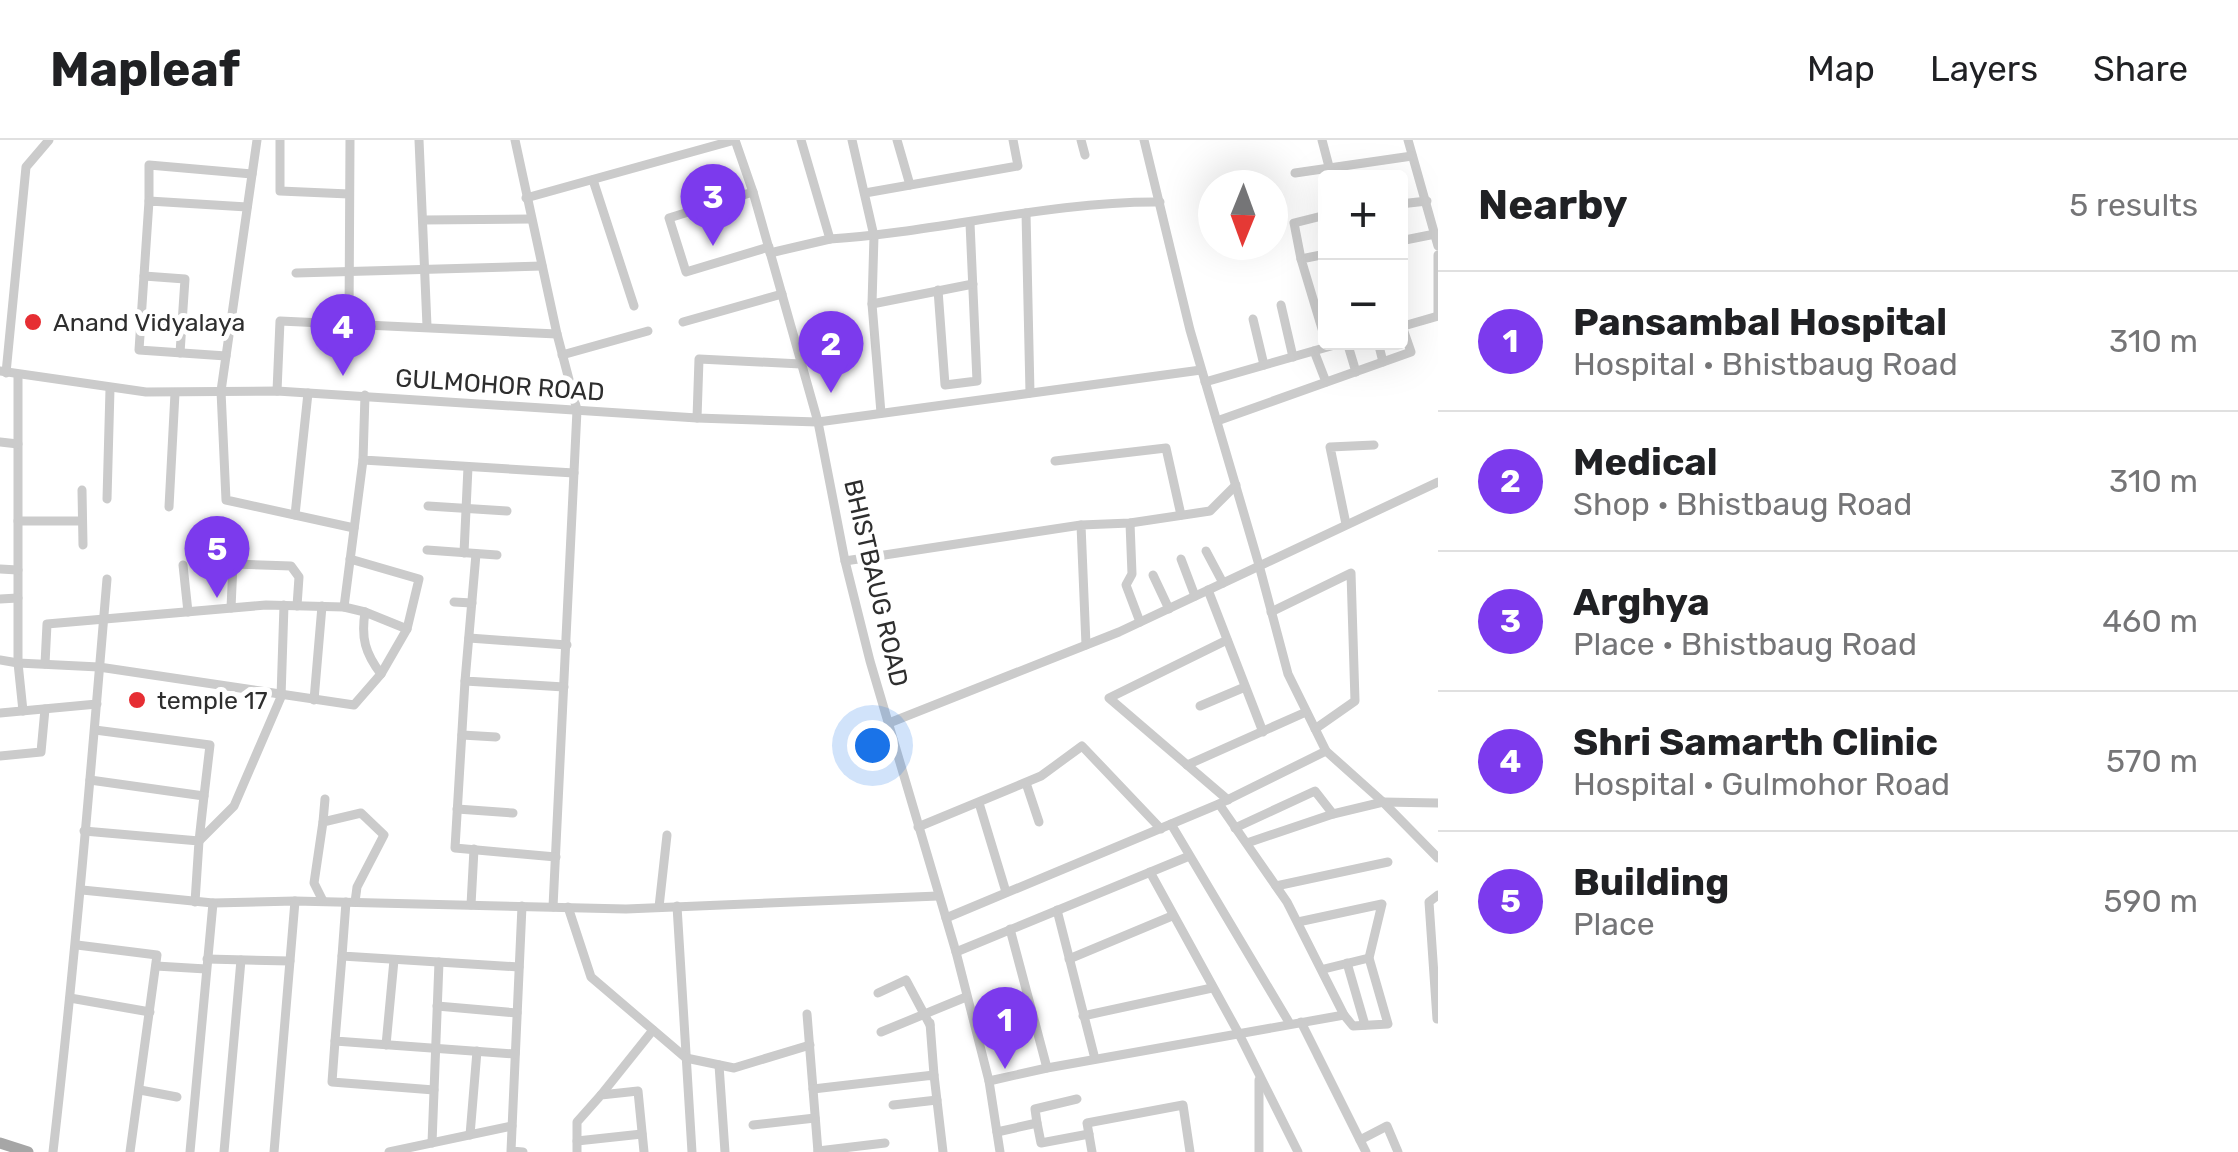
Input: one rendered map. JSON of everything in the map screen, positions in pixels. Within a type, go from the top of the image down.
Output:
[{"type":"main road","points":[[0,1143],[28,1152]]},
{"type":"street","points":[[3,372],[26,167],[49,140]]},
{"type":"street","points":[[256,140],[221,391],[226,500],[354,528]]},
{"type":"street","points":[[280,140],[280,191],[349,194]]},
{"type":"street","points":[[349,323],[350,140]]},
{"type":"street","points":[[419,140],[427,326]]},
{"type":"street","points":[[515,140],[577,410],[554,907]]},
{"type":"street","points":[[526,198],[734,140]]},
{"type":"street","name":"BHISTBAUG ROAD","points":[[734,140],[753,192],[818,422],[845,561],[956,952],[989,1082],[1000,1152]]},
{"type":"street","points":[[801,140],[830,239]]},
{"type":"street","points":[[852,140],[874,236],[872,304],[880,413]]},
{"type":"street","points":[[899,140],[910,185]]},
{"type":"street","points":[[864,194],[1018,166],[1013,140]]},
{"type":"street","points":[[1081,140],[1085,155]]},
{"type":"street","points":[[1144,140],[1205,382],[1288,674],[1326,751],[1384,802],[1438,858]]},
{"type":"street","points":[[1322,140],[1330,170]]},
{"type":"street","points":[[1408,140],[1438,246]]},
{"type":"street","points":[[1341,170],[1412,156]]},
{"type":"street","points":[[226,356],[138,350],[149,165],[252,174]]},
{"type":"street","points":[[1295,173],[1318,172]]},
{"type":"street","points":[[593,180],[634,306]]},
{"type":"street","points":[[753,192],[669,218],[686,272],[830,239],[1108,202],[1160,202]]},
{"type":"street","points":[[149,201],[247,207]]},
{"type":"street","points":[[1408,203],[1426,201]]},
{"type":"street","points":[[1026,213],[1030,393]]},
{"type":"street","points":[[1318,217],[1294,222],[1318,317]]},
{"type":"street","points":[[423,220],[531,219]]},
{"type":"street","points":[[938,290],[945,385],[977,381],[970,222]]},
{"type":"street","points":[[1408,239],[1434,234]]},
{"type":"street","points":[[1408,324],[1438,315],[1438,254]]},
{"type":"street","points":[[1301,259],[1318,256]]},
{"type":"street","points":[[296,273],[542,266]]},
{"type":"street","points":[[144,276],[186,279],[180,353]]},
{"type":"street","points":[[872,304],[972,284]]},
{"type":"street","points":[[0,289],[14,292]]},
{"type":"street","points":[[683,322],[782,294]]},
{"type":"street","points":[[1281,305],[1294,357]]},
{"type":"street","points":[[1253,319],[1264,366]]},
{"type":"street","points":[[140,321],[231,324]]},
{"type":"street","points":[[277,391],[280,321],[557,334]]},
{"type":"street","points":[[562,355],[648,331]]},
{"type":"street","points":[[1217,421],[1411,352],[1408,344]]},
{"type":"street","points":[[1205,382],[1318,349]]},
{"type":"street","points":[[1349,350],[1356,372]]},
{"type":"street","points":[[1380,350],[1383,362]]},
{"type":"street","points":[[1314,351],[1326,382]]},
{"type":"street","points":[[697,418],[698,359],[801,364]]},
{"type":"street","name":"GULMOHOR ROAD","points":[[3,372],[175,393],[277,391],[818,422],[1202,370]]},
{"type":"street","points":[[18,374],[18,663],[23,711]]},
{"type":"street","points":[[107,499],[110,388]]},
{"type":"street","points":[[169,508],[175,393]]},
{"type":"street","points":[[295,516],[308,393]]},
{"type":"street","points":[[344,607],[362,460],[365,396]]},
{"type":"street","points":[[0,442],[18,444]]},
{"type":"street","points":[[1346,524],[1330,447],[1374,445]]},
{"type":"street","points":[[1055,461],[1166,448],[1181,515]]},
{"type":"street","points":[[362,460],[574,474]]},
{"type":"street","points":[[468,467],[472,603],[455,848],[556,857]]},
{"type":"street","points":[[889,723],[1086,646],[1438,482]]},
{"type":"street","points":[[845,561],[1210,511],[1236,485]]},
{"type":"street","points":[[82,490],[83,546]]},
{"type":"street","points":[[428,506],[507,512]]},
{"type":"street","points":[[18,521],[81,521]]},
{"type":"street","points":[[1130,523],[1132,574],[1126,585],[1140,622]]},
{"type":"street","points":[[1080,526],[1086,646]]},
{"type":"street","points":[[427,550],[497,555]]},
{"type":"street","points":[[1206,551],[1222,583]]},
{"type":"street","points":[[0,660],[100,668],[354,705],[380,674],[406,629],[419,580],[350,559]]},
{"type":"street","points":[[1181,559],[1195,596]]},
{"type":"street","points":[[183,564],[188,612]]},
{"type":"street","points":[[232,608],[233,564],[290,566],[298,578],[297,606]]},
{"type":"street","points":[[0,569],[18,570]]},
{"type":"street","points":[[1272,612],[1351,573],[1356,700],[1315,728]]},
{"type":"street","points":[[1153,576],[1169,608]]},
{"type":"street","points":[[53,1152],[82,890],[106,578]]},
{"type":"street","points":[[1208,590],[1263,732]]},
{"type":"street","points":[[0,599],[18,598]]},
{"type":"street","points":[[454,602],[472,603]]},
{"type":"street","points":[[45,664],[47,624],[284,605],[344,607],[406,629]]},
{"type":"street","points":[[199,842],[234,806],[281,696],[284,605]]},
{"type":"street","points":[[314,700],[322,606]]},
{"type":"street","points":[[365,612],[362,640],[380,674]]},
{"type":"street","points":[[468,638],[567,644]]},
{"type":"street","points":[[1228,640],[1109,698],[1187,765],[1223,802],[1235,828],[1298,922],[1353,1026],[1388,1024],[1368,958],[1382,904],[1298,922]]},
{"type":"street","points":[[465,681],[564,687]]},
{"type":"street","points":[[1200,706],[1246,687]]},
{"type":"street","points":[[0,713],[97,704]]},
{"type":"street","points":[[0,756],[41,752],[46,709]]},
{"type":"street","points":[[1187,765],[1306,712]]},
{"type":"street","points":[[95,730],[210,745],[195,902]]},
{"type":"street","points":[[462,735],[496,737]]},
{"type":"street","points":[[918,827],[1041,776],[1082,746],[1166,826],[1295,1023],[1366,1152]]},
{"type":"street","points":[[946,918],[1223,802],[1326,751]]},
{"type":"street","points":[[90,780],[204,796]]},
{"type":"street","points":[[1026,782],[1040,822]]},
{"type":"street","points":[[1235,828],[1314,792],[1333,814]]},
{"type":"street","points":[[323,901],[314,883],[325,799]]},
{"type":"street","points":[[1247,843],[1333,814],[1384,802],[1438,803]]},
{"type":"street","points":[[979,803],[1006,892]]},
{"type":"street","points":[[457,809],[513,814]]},
{"type":"street","points":[[322,822],[361,814],[384,835],[351,902],[342,956],[332,1082],[434,1090]]},
{"type":"street","points":[[84,831],[199,842]]},
{"type":"street","points":[[659,907],[666,835]]},
{"type":"street","points":[[471,905],[474,850]]},
{"type":"street","points":[[956,952],[1187,857]]},
{"type":"street","points":[[1276,886],[1388,862]]},
{"type":"street","points":[[1150,872],[1240,1034],[1298,1152]]},
{"type":"street","points":[[82,890],[213,904],[295,900],[554,907],[659,907],[938,896]]},
{"type":"street","points":[[1437,1020],[1429,902],[1438,894]]},
{"type":"street","points":[[274,1152],[295,900]]},
{"type":"street","points":[[190,1152],[213,904]]},
{"type":"street","points":[[522,906],[511,1150],[523,1152]]},
{"type":"street","points":[[677,906],[692,1152]]},
{"type":"street","points":[[568,907],[591,977],[686,1058],[734,1068],[810,1045]]},
{"type":"street","points":[[1057,910],[1095,1059]]},
{"type":"street","points":[[1068,959],[1172,916]]},
{"type":"street","points":[[1010,928],[1047,1068]]},
{"type":"street","points":[[76,946],[157,955],[130,1152]]},
{"type":"street","points":[[342,956],[519,967]]},
{"type":"street","points":[[1324,969],[1368,958]]},
{"type":"street","points":[[224,1152],[241,960]]},
{"type":"street","points":[[386,1045],[394,960]]},
{"type":"street","points":[[156,966],[290,961]]},
{"type":"street","points":[[432,1143],[439,962]]},
{"type":"street","points":[[1346,963],[1364,1025]]},
{"type":"street","points":[[878,993],[906,980],[926,1014],[943,1152]]},
{"type":"street","points":[[1083,1016],[1212,988]]},
{"type":"street","points":[[881,1032],[966,997]]},
{"type":"street","points":[[70,998],[150,1012]]},
{"type":"street","points":[[437,1006],[517,1013]]},
{"type":"street","points":[[807,1014],[818,1152],[885,1143]]},
{"type":"street","points":[[989,1082],[1047,1068],[1344,1015]]},
{"type":"street","points":[[642,1134],[577,1146],[577,1122],[654,1030]]},
{"type":"street","points":[[335,1042],[516,1054]]},
{"type":"street","points":[[470,1135],[477,1052]]},
{"type":"street","points":[[719,1065],[724,1152]]},
{"type":"street","points":[[1258,1074],[1259,1152]]},
{"type":"street","points":[[813,1089],[934,1075]]},
{"type":"street","points":[[140,1090],[177,1098]]},
{"type":"street","points":[[601,1095],[638,1091],[644,1152]]},
{"type":"street","points":[[1077,1099],[1035,1109],[1040,1143],[1089,1134]]},
{"type":"street","points":[[893,1104],[937,1100]]},
{"type":"street","points":[[1092,1152],[1087,1123],[1183,1105],[1190,1152]]},
{"type":"street","points":[[753,1125],[815,1118]]},
{"type":"street","points":[[997,1132],[1037,1123]]},
{"type":"street","points":[[389,1152],[512,1126]]},
{"type":"street","points":[[1360,1140],[1387,1126],[1398,1152]]},
{"type":"place","name":"Arghya","points":[[713,246]]},
{"type":"place","name":"Anand Vidyalaya","points":[[33,322]]},
{"type":"place","name":"Shri Samarth Clinic","points":[[343,376]]},
{"type":"place","name":"Medical","points":[[831,393]]},
{"type":"place","name":"Building","points":[[217,598]]},
{"type":"place","name":"temple 17","points":[[137,700]]},
{"type":"place","name":"Pansambal Hospital","points":[[1005,1069]]}]
